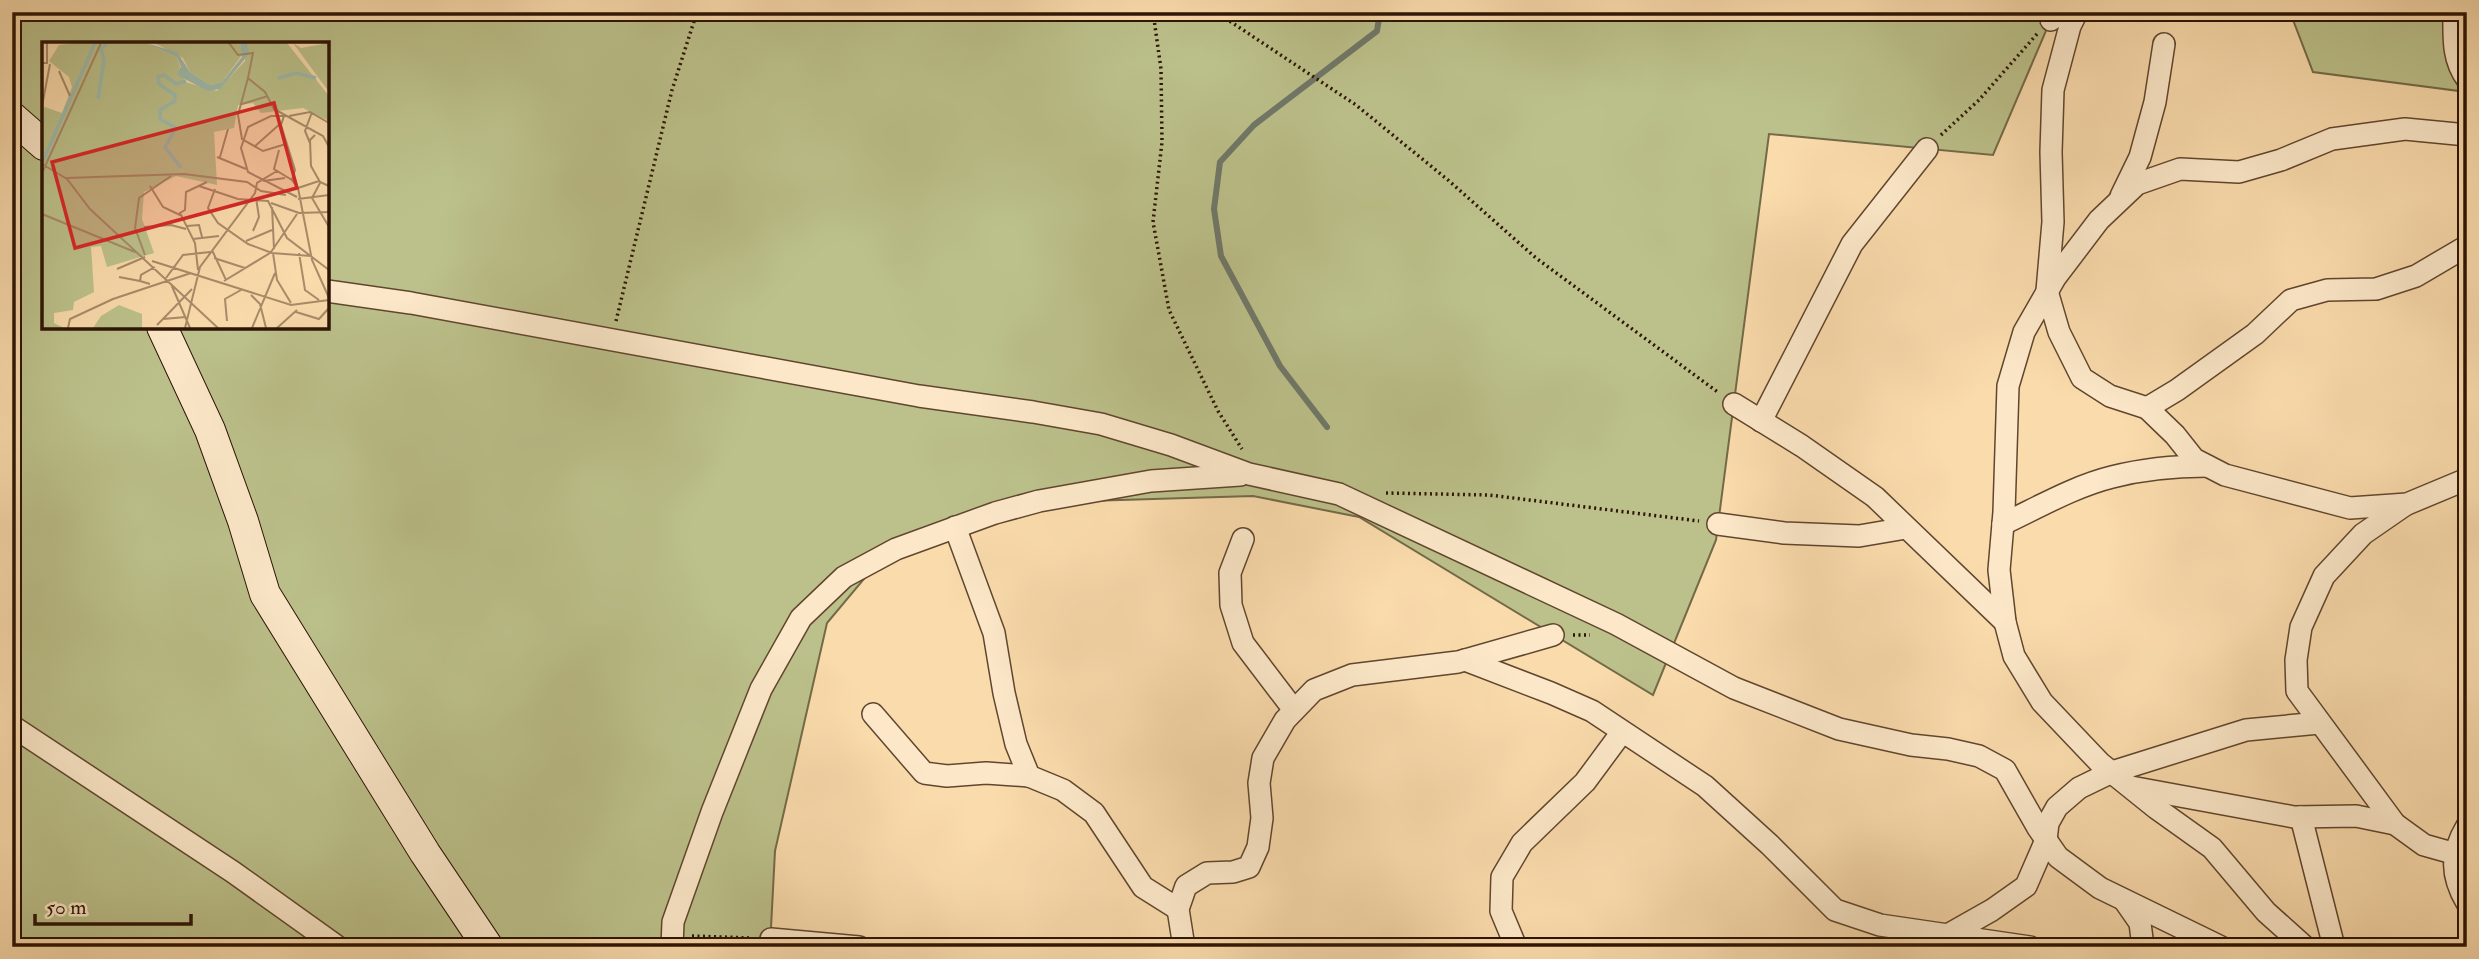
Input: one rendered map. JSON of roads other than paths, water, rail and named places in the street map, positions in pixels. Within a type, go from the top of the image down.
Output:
[{"type":"street","points":[[2077,12],[2070,26],[2053,90],[2053,222],[2047,291],[2059,332],[2082,378],[2110,396],[2147,408],[2175,435],[2194,459],[2225,475],[2350,508],[2407,504]]},
{"type":"street","points":[[2454,12],[2454,49],[2460,71],[2467,79]]},
{"type":"street","points":[[2119,201],[2140,157],[2155,102],[2164,44]]},
{"type":"street","points":[[12,117],[42,143]]},
{"type":"street","points":[[2305,947],[2266,912],[2212,848],[2112,772],[2042,702],[2014,656],[2005,622],[1999,570],[2008,386],[2024,332],[2047,291],[2099,220],[2137,184],[2180,169],[2239,172],[2281,160],[2332,139],[2405,129],[2467,135]]},
{"type":"street","points":[[1761,421],[1852,244],[1927,149]]},
{"type":"street","points":[[2147,408],[2255,334],[2291,300],[2327,290],[2376,289],[2416,276],[2467,246]]},
{"type":"street","points":[[329,291],[411,303],[919,396],[1101,424],[1171,445],[1254,476],[1339,494],[1616,624],[1734,688],[1839,729],[1911,745],[1979,755],[2006,770],[2058,857],[2100,887],[2221,947]]},
{"type":"street","points":[[163,329],[210,430],[243,521],[265,594],[418,841],[488,947]]},
{"type":"street","points":[[1734,404],[1875,497],[2005,622]]},
{"type":"street","points":[[2003,524],[2110,477],[2169,466],[2207,466]]},
{"type":"street","points":[[673,941],[673,922],[761,689],[801,618],[844,577],[896,549],[995,513],[1077,494],[1151,481],[1254,476]]},
{"type":"street","points":[[2456,854],[2424,845],[2395,824],[2297,691],[2296,660],[2301,627],[2324,576],[2363,534],[2407,504],[2467,479]]},
{"type":"street","points":[[1718,524],[1784,533],[1859,536],[1906,528]]},
{"type":"street","points":[[955,527],[994,633],[1016,744],[1029,776]]},
{"type":"street","points":[[1243,539],[1230,573],[1231,605],[1243,643],[1294,710]]},
{"type":"street","points":[[1184,947],[1178,909],[1186,886],[1207,873],[1233,872],[1249,867],[1258,847],[1262,818],[1259,783],[1263,758],[1285,720],[1314,690],[1352,676],[1465,660],[1553,635]]},
{"type":"street","points":[[1465,660],[1592,711],[1706,786],[1835,910],[1880,925],[2025,946]]},
{"type":"street","points":[[873,714],[924,773],[947,776],[986,773],[1029,776],[1063,790],[1094,813],[1143,887],[1178,909]]},
{"type":"street","points":[[1926,947],[1992,910],[2026,886],[2046,839],[2048,823],[2057,807],[2079,788],[2112,772],[2246,730],[2319,723]]},
{"type":"street","points":[[12,726],[233,872],[338,947]]},
{"type":"street","points":[[1516,947],[1501,911],[1503,877],[1522,843],[1584,782],[1622,732]]},
{"type":"street","points":[[2130,787],[2301,817],[2356,816],[2395,824]]},
{"type":"street","points":[[2301,817],[2334,947]]},
{"type":"street","points":[[2467,826],[2461,836],[2453,864],[2457,887],[2467,903]]},
{"type":"street","points":[[2123,898],[2140,923],[2143,947]]},
{"type":"street","points":[[771,939],[859,947]]},
{"type":"waterway","points":[[1327,427],[1280,366],[1221,256],[1214,209],[1220,162],[1254,125],[1377,31],[1380,12]]}]
